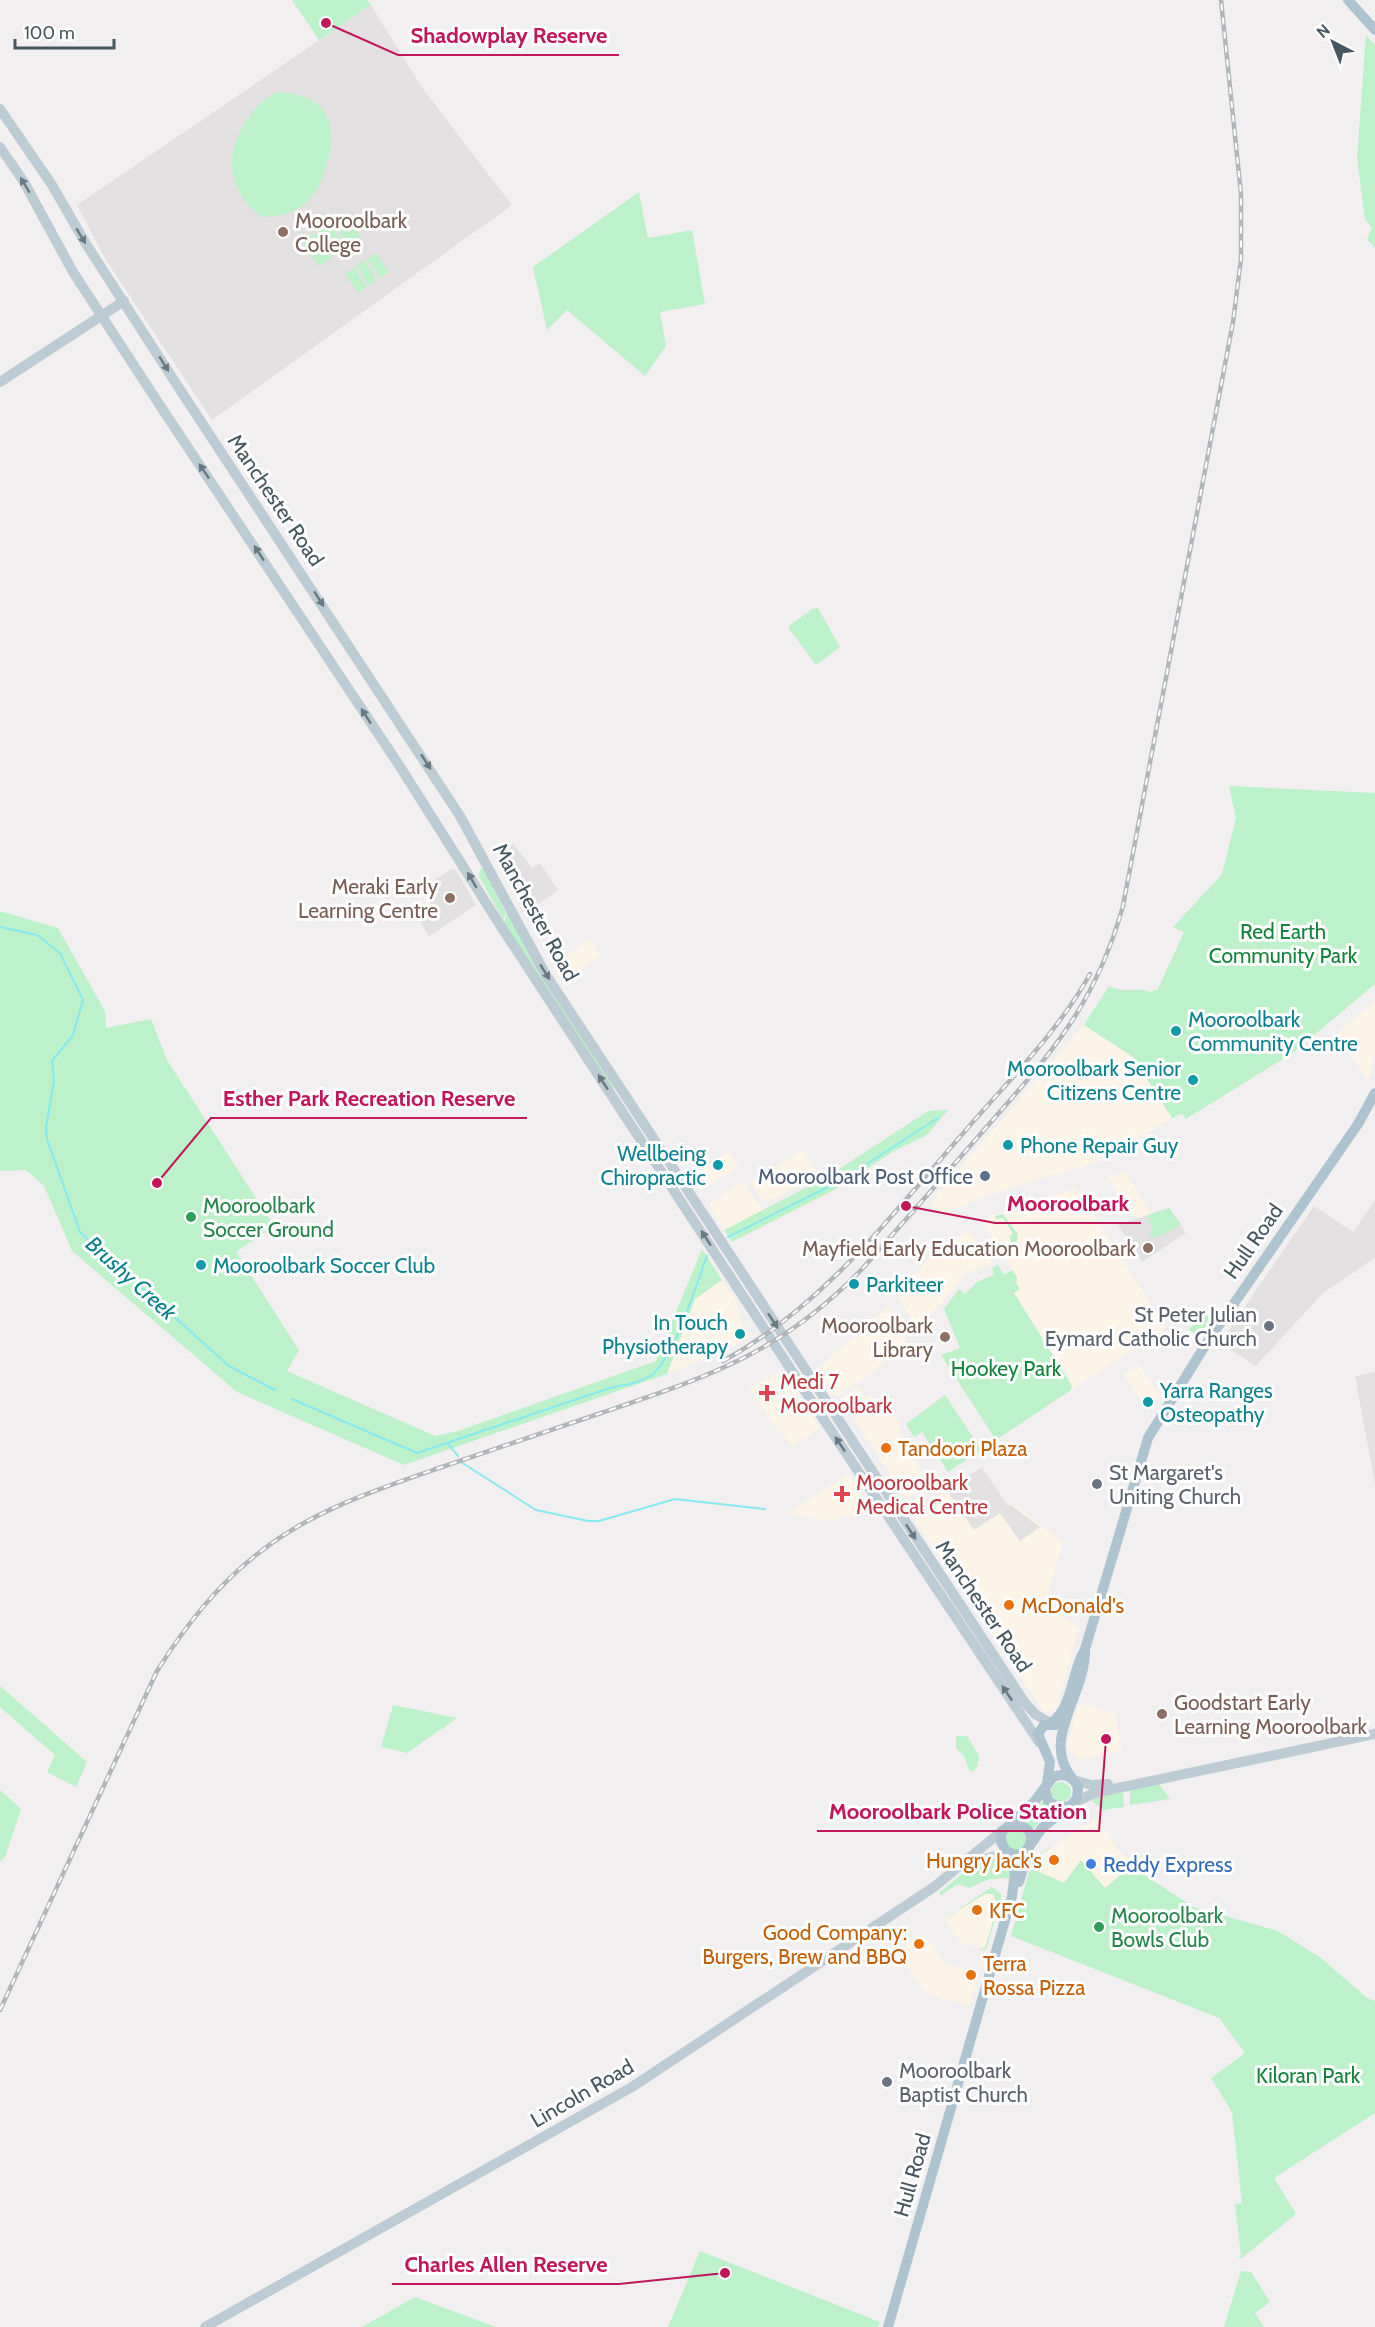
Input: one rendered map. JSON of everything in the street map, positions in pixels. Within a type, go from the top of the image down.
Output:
[{"type":"main road","points":[[1348,0],[1375,30]]},
{"type":"main road","name":"Manchester Road","points":[[0,109],[460,816],[546,975],[692,1207]]},
{"type":"main road","name":"Manchester Road","points":[[0,147],[102,315],[823,1408],[1025,1703],[1035,1714],[1050,1723]]},
{"type":"main road","points":[[0,382],[124,301]]},
{"type":"main road","name":"Hull Road","points":[[1060,1736],[1068,1707],[1085,1664],[1085,1649],[1148,1438],[1206,1344],[1358,1124],[1375,1093]]},
{"type":"main road","name":"Manchester Road","points":[[895,1516],[1040,1743]]},
{"type":"main road","name":"Hull Road","points":[[1040,1743],[1040,1729],[1060,1716],[1068,1707]]},
{"type":"main road","points":[[1050,1723],[1059,1728],[1060,1758],[1078,1791],[1072,1804]]},
{"type":"main road","points":[[1004,1829],[1016,1825],[1025,1828],[1031,1836],[1030,1846],[1020,1854],[1008,1853],[1001,1842],[1004,1829],[1031,1805],[1046,1785],[1058,1775],[1098,1785],[1165,1779],[1229,1763],[1375,1734]]},
{"type":"main road","points":[[1040,1743],[1050,1746],[1060,1736]]},
{"type":"main road","points":[[1040,1743],[1050,1762],[1046,1796],[1052,1805],[1062,1808],[1087,1794],[1124,1784]]},
{"type":"main road","name":"Hull Road","points":[[1012,1896],[1019,1882],[1030,1846],[1043,1827],[1072,1804]]},
{"type":"main road","name":"Lincoln Road","points":[[962,1867],[1004,1829]]},
{"type":"main road","name":"Hull Road","points":[[888,2327],[1012,1896],[1015,1872],[1008,1853]]},
{"type":"main road","name":"Lincoln Road","points":[[205,2327],[632,2087],[962,1867],[983,1857],[1008,1853]]},
{"type":"shaded area","name":"Mooroolbark College","points":[[371,5],[423,89],[512,205],[212,420],[106,260],[77,205]]},
{"type":"shaded area","points":[[513,844],[532,868],[540,863],[558,890],[525,914],[509,885],[506,865],[501,857],[502,853]]},
{"type":"shaded area","name":"Meraki Early Learning Centre","points":[[452,869],[456,870],[476,905],[429,936],[420,922],[436,912],[421,888]]},
{"type":"shaded area","points":[[590,938],[601,955],[563,983],[552,966]]},
{"type":"shaded area","points":[[1375,1001],[1375,1052],[1368,1081],[1336,1034]]},
{"type":"shaded area","points":[[1084,1025],[1133,1057],[1172,1118],[1100,1161],[985,1196],[943,1214],[930,1203]]},
{"type":"shaded area","points":[[802,1150],[815,1170],[813,1178],[770,1201],[762,1199],[751,1183]]},
{"type":"shaded area","points":[[729,1152],[739,1167],[702,1191],[697,1189],[689,1178]]},
{"type":"shaded area","points":[[1125,1172],[1152,1214],[1135,1219],[1107,1177]]},
{"type":"shaded area","points":[[743,1181],[763,1211],[724,1230],[710,1207],[710,1203]]},
{"type":"shaded area","points":[[1075,1188],[1165,1325],[1164,1329],[1071,1390],[1070,1379],[1014,1293],[1017,1277],[982,1222],[990,1216]]},
{"type":"shaded area","points":[[1375,1200],[1375,1258],[1323,1293],[1256,1366],[1220,1343],[1314,1206],[1353,1232]]},
{"type":"shaded area","name":"Mayfield Early Education Mooroolbark","points":[[1169,1208],[1186,1233],[1142,1262],[1118,1225]]},
{"type":"shaded area","points":[[967,1232],[971,1233],[991,1262],[990,1265],[968,1272],[919,1329],[896,1295],[938,1248]]},
{"type":"shaded area","points":[[722,1280],[738,1304],[739,1317],[751,1336],[724,1351],[667,1374],[695,1299]]},
{"type":"shaded area","points":[[888,1307],[906,1336],[906,1341],[872,1373],[838,1396],[833,1395],[818,1371],[819,1367]]},
{"type":"shaded area","points":[[1139,1364],[1160,1396],[1147,1411],[1123,1374]]},
{"type":"shaded area","points":[[780,1372],[784,1373],[820,1429],[792,1447],[782,1431],[779,1433],[751,1390],[747,1389]]},
{"type":"shaded area","points":[[1375,1372],[1375,1484],[1355,1376]]},
{"type":"shaded area","points":[[859,1387],[866,1398],[872,1394],[878,1404],[873,1408],[877,1415],[890,1408],[898,1421],[903,1444],[928,1482],[927,1486],[909,1497],[905,1497],[841,1399]]},
{"type":"shaded area","points":[[982,1467],[1008,1506],[1011,1505],[1040,1527],[1020,1541],[1000,1513],[974,1530],[947,1490]]},
{"type":"shaded area","points":[[846,1475],[850,1476],[873,1510],[829,1521],[788,1513]]},
{"type":"shaded area","points":[[947,1490],[974,1530],[1013,1504],[1063,1542],[1045,1603],[1079,1628],[1055,1711],[1044,1712],[912,1516],[913,1512]]},
{"type":"shaded area","points":[[1079,1703],[1115,1714],[1122,1750],[1078,1759],[1067,1746]]},
{"type":"shaded area","points":[[1098,1817],[1116,1847],[1132,1865],[1105,1889],[1081,1861],[1064,1883],[1030,1868],[1034,1859]]},
{"type":"shaded area","points":[[992,1887],[1002,1895],[986,1950],[960,1942],[944,1919]]},
{"type":"shaded area","points":[[924,1933],[944,1963],[979,1973],[970,2006],[927,1994],[896,1952]]},
{"type":"green space","points":[[292,0],[367,0],[371,5],[319,40]]},
{"type":"green space","points":[[1366,35],[1375,45],[1375,248],[1367,239],[1372,228],[1365,219],[1357,158]]},
{"type":"green space","points":[[279,92],[307,98],[324,111],[329,121],[331,145],[323,176],[312,197],[293,211],[265,217],[252,209],[242,197],[233,174],[232,156],[245,122],[261,103]]},
{"type":"green space","points":[[639,192],[648,238],[692,230],[705,304],[660,312],[666,346],[645,376],[567,310],[547,330],[533,267]]},
{"type":"green space","points":[[344,213],[361,238],[348,246],[332,221]]},
{"type":"green space","points":[[329,223],[346,248],[334,256],[330,251],[332,258],[319,266],[304,247],[303,241],[315,233],[320,236],[317,231]]},
{"type":"green space","points":[[376,253],[389,272],[380,278],[367,259]]},
{"type":"green space","points":[[364,260],[377,280],[369,286],[356,266]]},
{"type":"green space","points":[[354,268],[367,287],[358,293],[345,274]]},
{"type":"green space","points":[[818,608],[840,647],[816,665],[788,627],[812,609]]},
{"type":"green space","name":"Red Earth Community Park","points":[[1229,786],[1375,793],[1375,984],[1294,1052],[1186,1119],[1182,1113],[1172,1118],[1133,1057],[1084,1025],[1109,986],[1121,990],[1150,992],[1158,989],[1184,932],[1173,927],[1222,874],[1236,818]]},
{"type":"green space","points":[[480,868],[485,871],[506,913],[503,920],[479,876]]},
{"type":"green space","points":[[0,911],[58,928],[105,1011],[106,1028],[151,1019],[167,1060],[274,1226],[236,1252],[299,1350],[287,1371],[435,1436],[458,1431],[656,1361],[702,1249],[722,1280],[695,1299],[667,1374],[404,1465],[237,1392],[72,1251],[44,1186],[26,1170],[0,1171]]},
{"type":"green space","points":[[507,914],[611,1082],[615,1094],[516,944],[504,922]]},
{"type":"green space","points":[[948,1110],[927,1135],[894,1151],[836,1189],[732,1242],[724,1230],[827,1177],[928,1111]]},
{"type":"green space","points":[[1169,1208],[1181,1224],[1165,1234],[1151,1238],[1149,1233],[1153,1232],[1148,1215]]},
{"type":"green space","points":[[1003,1214],[1018,1234],[1017,1241],[1001,1251],[996,1245],[1000,1248],[1011,1241],[1009,1236],[1013,1234],[1003,1218],[996,1219],[995,1216]]},
{"type":"green space","name":"Hookey Park","points":[[998,1265],[1004,1275],[1012,1270],[1017,1277],[1016,1283],[1020,1289],[1014,1293],[1072,1386],[1071,1390],[996,1440],[941,1355],[960,1348],[944,1309],[959,1289],[965,1294],[977,1282],[994,1275],[992,1268]]},
{"type":"green space","points":[[1216,1311],[1198,1338],[1189,1329],[1184,1332]]},
{"type":"green space","points":[[945,1395],[980,1448],[979,1452],[948,1472],[922,1432],[914,1437],[906,1424]]},
{"type":"green space","points":[[0,1686],[87,1762],[76,1787],[47,1772],[55,1755],[0,1707]]},
{"type":"green space","points":[[393,1705],[457,1718],[407,1753],[381,1747]]},
{"type":"green space","points":[[956,1736],[967,1736],[979,1756],[978,1765],[973,1772],[969,1770],[964,1756],[956,1748]]},
{"type":"green space","points":[[1061,1782],[1068,1785],[1071,1792],[1068,1799],[1061,1802],[1054,1799],[1051,1792],[1054,1785]]},
{"type":"green space","points":[[1159,1784],[1170,1799],[1130,1805],[1130,1789]]},
{"type":"green space","points":[[0,1790],[21,1809],[5,1857],[0,1862]]},
{"type":"green space","points":[[1123,1792],[1124,1807],[1103,1810],[1089,1798]]},
{"type":"green space","points":[[1043,1801],[1050,1808],[1033,1830],[1022,1821]]},
{"type":"green space","points":[[1016,1830],[1023,1833],[1026,1840],[1023,1847],[1016,1850],[1009,1847],[1006,1840],[1009,1833]]},
{"type":"green space","name":"Kiloran Park","points":[[1053,1846],[1034,1859],[1031,1868],[1064,1883],[1081,1860],[1105,1888],[1137,1861],[1143,1874],[1193,1907],[1278,1931],[1321,1958],[1367,1998],[1375,2001],[1375,2113],[1274,2178],[1296,2214],[1242,2258],[1238,2257],[1241,2255],[1235,2204],[1242,2203],[1232,2112],[1211,2078],[1245,2053],[1219,2018],[1011,1936],[1033,1858]]},
{"type":"green space","points":[[1001,1857],[1010,1862],[1010,1878],[990,1879],[969,1888],[958,1884],[941,1895],[939,1893],[973,1865]]},
{"type":"green space","points":[[992,1887],[1002,1895],[986,1950],[979,1948],[985,1948],[993,1921],[988,1919],[998,1906],[993,1894],[985,1894],[944,1919]]},
{"type":"green space","points":[[700,2251],[880,2322],[878,2327],[668,2327]]},
{"type":"green space","points":[[1241,2271],[1251,2272],[1270,2302],[1255,2313],[1264,2327],[1224,2327]]},
{"type":"green space","points":[[415,2297],[496,2327],[362,2327]]},
{"type":"waterway","name":"Brushy Creek","points":[[0,927],[37,935],[60,953],[83,1000],[73,1035],[52,1061],[54,1081],[46,1127],[47,1139],[80,1232],[229,1366],[275,1390]]},
{"type":"waterway","name":"Brushy Creek","points":[[728,1237],[842,1180],[938,1118]]},
{"type":"waterway","name":"Brushy Creek","points":[[292,1399],[417,1453],[610,1388],[641,1381],[650,1376],[668,1354],[707,1256]]},
{"type":"waterway","points":[[448,1444],[458,1456]]},
{"type":"waterway","points":[[461,1462],[536,1510],[588,1521],[599,1521],[675,1499],[765,1509]]},
{"type":"railway","points":[[0,2010],[157,1671],[191,1622],[230,1578],[260,1552],[322,1513],[413,1477],[642,1399],[711,1373],[774,1341],[804,1321],[863,1268],[1025,1083],[1065,1031],[1082,1004],[1098,975],[1123,906],[1233,322],[1241,259],[1241,194],[1221,0]]},
{"type":"railway","points":[[723,1361],[759,1339],[793,1314],[854,1257],[1048,1036],[1090,974]]},
{"type":"place","name":"Shadowplay Reserve","points":[[326,23]]},
{"type":"place","name":"Mooroolbark College","points":[[283,232]]},
{"type":"place","name":"Meraki Early Learning Centre","points":[[450,898]]},
{"type":"place","name":"Mooroolbark Community Centre","points":[[1176,1031]]},
{"type":"place","name":"Mooroolbark Senior Citizens Centre","points":[[1193,1080]]},
{"type":"place","name":"Phone Repair Guy","points":[[1008,1145]]},
{"type":"place","name":"Wellbeing Chiropractic","points":[[718,1165]]},
{"type":"place","name":"Mooroolbark Post Office","points":[[985,1176]]},
{"type":"place","name":"Esther Park Recreation Reserve","points":[[157,1183]]},
{"type":"place","name":"Mooroolbark","points":[[906,1206]]},
{"type":"place","name":"Mooroolbark Soccer Ground","points":[[191,1217]]},
{"type":"place","name":"Mayfield Early Education Mooroolbark","points":[[1148,1248]]},
{"type":"place","name":"Mooroolbark Soccer Club","points":[[201,1265]]},
{"type":"place","name":"Parkiteer","points":[[854,1284]]},
{"type":"place","name":"St Peter Julian Eymard Catholic Church","points":[[1269,1326]]},
{"type":"place","name":"In Touch Physiotherapy","points":[[740,1334]]},
{"type":"place","name":"Mooroolbark Library","points":[[945,1337]]},
{"type":"place","name":"Medi 7 Mooroolbark","points":[[767,1393]]},
{"type":"place","name":"Yarra Ranges Osteopathy","points":[[1148,1402]]},
{"type":"place","name":"Tandoori Plaza","points":[[886,1448]]},
{"type":"place","name":"St Margaret's Uniting Church","points":[[1097,1484]]},
{"type":"place","name":"Mooroolbark Medical Centre","points":[[842,1494]]},
{"type":"place","name":"McDonald's","points":[[1009,1605]]},
{"type":"place","name":"Goodstart Early Learning Mooroolbark","points":[[1162,1714]]},
{"type":"place","name":"Mooroolbark Police Station","points":[[1106,1739]]},
{"type":"place","name":"Hungry Jack's","points":[[1054,1860]]},
{"type":"place","name":"Reddy Express","points":[[1091,1864]]},
{"type":"place","name":"KFC","points":[[977,1910]]},
{"type":"place","name":"Mooroolbark Bowls Club","points":[[1099,1927]]},
{"type":"place","name":"Good Company: Burgers, Brew and BBQ","points":[[919,1944]]},
{"type":"place","name":"Terra Rossa Pizza","points":[[971,1975]]},
{"type":"place","name":"Mooroolbark Baptist Church","points":[[887,2082]]},
{"type":"place","name":"Charles Allen Reserve","points":[[725,2273]]}]
